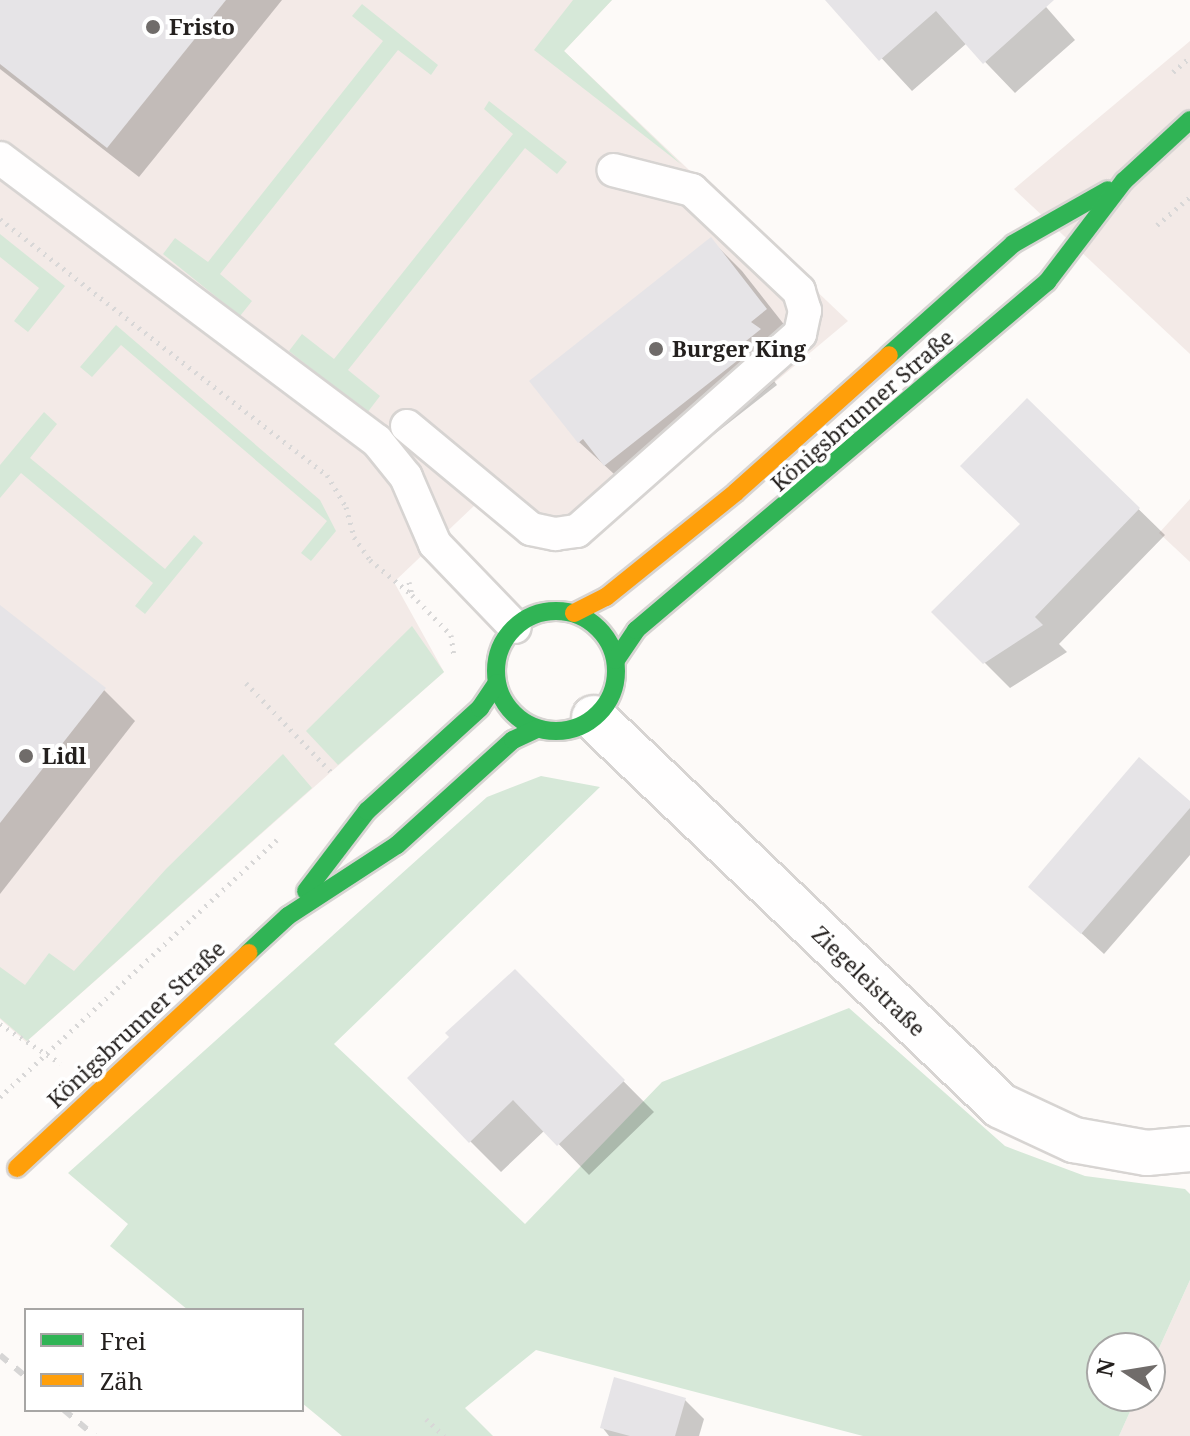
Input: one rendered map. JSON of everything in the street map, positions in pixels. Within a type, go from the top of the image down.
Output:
[{"type":"street","name":"Königsbrunner Straße","points":[[616,660],[636,630],[1047,282],[1124,181],[1190,120]]},
{"type":"street","name":"Königsbrunner Straße","points":[[574,613],[606,597],[736,492],[1013,244],[1124,181]]},
{"type":"street","points":[[543,612],[574,613],[602,630],[616,660],[617,677],[613,693],[594,718],[567,730],[537,729],[512,711],[497,683],[498,653],[515,627],[543,612]]},
{"type":"street","name":"Königsbrunner Straße","points":[[288,916],[367,811],[480,708],[497,683]]},
{"type":"street","name":"Ziegeleistraße","points":[[594,718],[1001,1106],[1074,1140],[1147,1153],[1190,1149]]},
{"type":"street","name":"Königsbrunner Straße","points":[[17,1168],[288,916],[397,845],[513,740],[537,729]]},
{"type":"lane","points":[[0,158],[377,441],[406,477],[435,544],[515,627]]},
{"type":"lane","points":[[407,426],[531,529],[555,534],[577,531],[800,334],[805,311],[799,291],[692,190],[613,170]]},
{"type":"path","points":[[0,219],[327,475],[346,507],[359,545],[370,560],[412,595]]},
{"type":"path","points":[[246,683],[340,781]]},
{"type":"path","points":[[0,1024],[99,1089]]},
{"type":"path","points":[[0,1097],[48,1055]]},
{"type":"path","points":[[426,1419],[444,1436]]},
{"type":"shaded area","points":[[0,0],[612,0],[564,51],[848,321],[584,542],[477,503],[394,582],[444,672],[26,1042],[0,1019]]},
{"type":"shaded area","points":[[1190,41],[1190,354],[1014,189]]},
{"type":"shaded area","points":[[1190,499],[1190,562],[1159,533]]},
{"type":"shaded area","points":[[1190,1280],[1190,1436],[1119,1436],[1130,1412],[1166,1412],[1166,1333]]},
{"type":"green space","points":[[573,0],[612,0],[564,51],[682,165],[534,50]]},
{"type":"green space","points":[[362,4],[438,65],[431,75],[398,50],[220,274],[252,301],[240,316],[163,254],[175,238],[208,262],[383,41],[352,16]]},
{"type":"green space","points":[[489,101],[567,162],[557,174],[525,148],[348,370],[380,396],[367,413],[289,351],[302,334],[334,359],[513,134],[484,109]]},
{"type":"green space","points":[[0,234],[65,286],[28,332],[14,321],[39,288],[0,257]]},
{"type":"green space","points":[[116,325],[320,500],[336,531],[311,561],[301,553],[327,521],[121,345],[92,377],[80,367]]},
{"type":"green space","points":[[44,412],[57,424],[30,458],[165,569],[194,535],[203,543],[145,614],[135,606],[153,583],[21,473],[0,498],[0,465]]},
{"type":"green space","points":[[412,626],[444,672],[338,765],[306,731]]},
{"type":"green space","points":[[283,754],[312,788],[27,1041],[0,1018],[0,967],[25,985],[49,953],[74,971],[166,869]]},
{"type":"green space","points":[[541,776],[600,787],[334,1044],[525,1224],[662,1082],[849,1008],[1005,1146],[1085,1176],[1185,1189],[1190,1194],[1190,1280],[1166,1333],[1086,1332],[1086,1412],[1130,1412],[1119,1436],[863,1436],[536,1350],[465,1408],[493,1436],[342,1436],[304,1405],[304,1308],[186,1308],[110,1246],[128,1224],[68,1173],[487,797]]},
{"type":"building","points":[[0,0],[226,0],[107,148],[0,64]]},
{"type":"building","points":[[825,0],[1054,0],[983,64],[936,11],[879,61]]},
{"type":"building","name":"Burger King","points":[[711,237],[767,309],[751,322],[761,329],[741,345],[747,353],[604,466],[583,439],[578,443],[529,381]]},
{"type":"building","points":[[1027,398],[1140,508],[1035,617],[1043,625],[983,664],[931,612],[1020,524],[960,466]]},
{"type":"building","name":"Lidl","points":[[0,605],[106,688],[0,823]]},
{"type":"building","points":[[1139,757],[1190,801],[1190,808],[1081,934],[1028,887]]},
{"type":"building","points":[[515,969],[625,1080],[557,1146],[513,1100],[469,1143],[407,1078],[449,1037],[445,1033]]},
{"type":"building","points":[[614,1377],[686,1398],[675,1436],[630,1436],[600,1428]]},
{"type":"railway","points":[[0,1355],[24,1375]]},
{"type":"railway","points":[[66,1412],[95,1436]]},
{"type":"traffic: fast","points":[[616,660],[636,630],[1047,282],[1124,181],[1190,120]]},
{"type":"traffic: fast","points":[[889,355],[1013,244],[1108,190]]},
{"type":"traffic: fast","points":[[556,611],[579,615],[599,628],[612,648],[616,671],[612,694],[599,714],[579,727],[556,731],[533,727],[513,714],[500,694],[496,671],[500,648],[513,628],[533,615],[556,611]]},
{"type":"traffic: fast","points":[[306,891],[367,811],[480,708],[497,683]]},
{"type":"traffic: fast","points":[[248,953],[288,916],[397,845],[513,740],[537,729]]},
{"type":"traffic: slow","points":[[574,613],[606,597],[736,492],[889,355]]},
{"type":"traffic: slow","points":[[17,1168],[248,953]]},
{"type":"place","name":"Fristo","points":[[153,27]]},
{"type":"place","name":"Burger King","points":[[656,349]]},
{"type":"place","name":"Lidl","points":[[26,756]]}]
